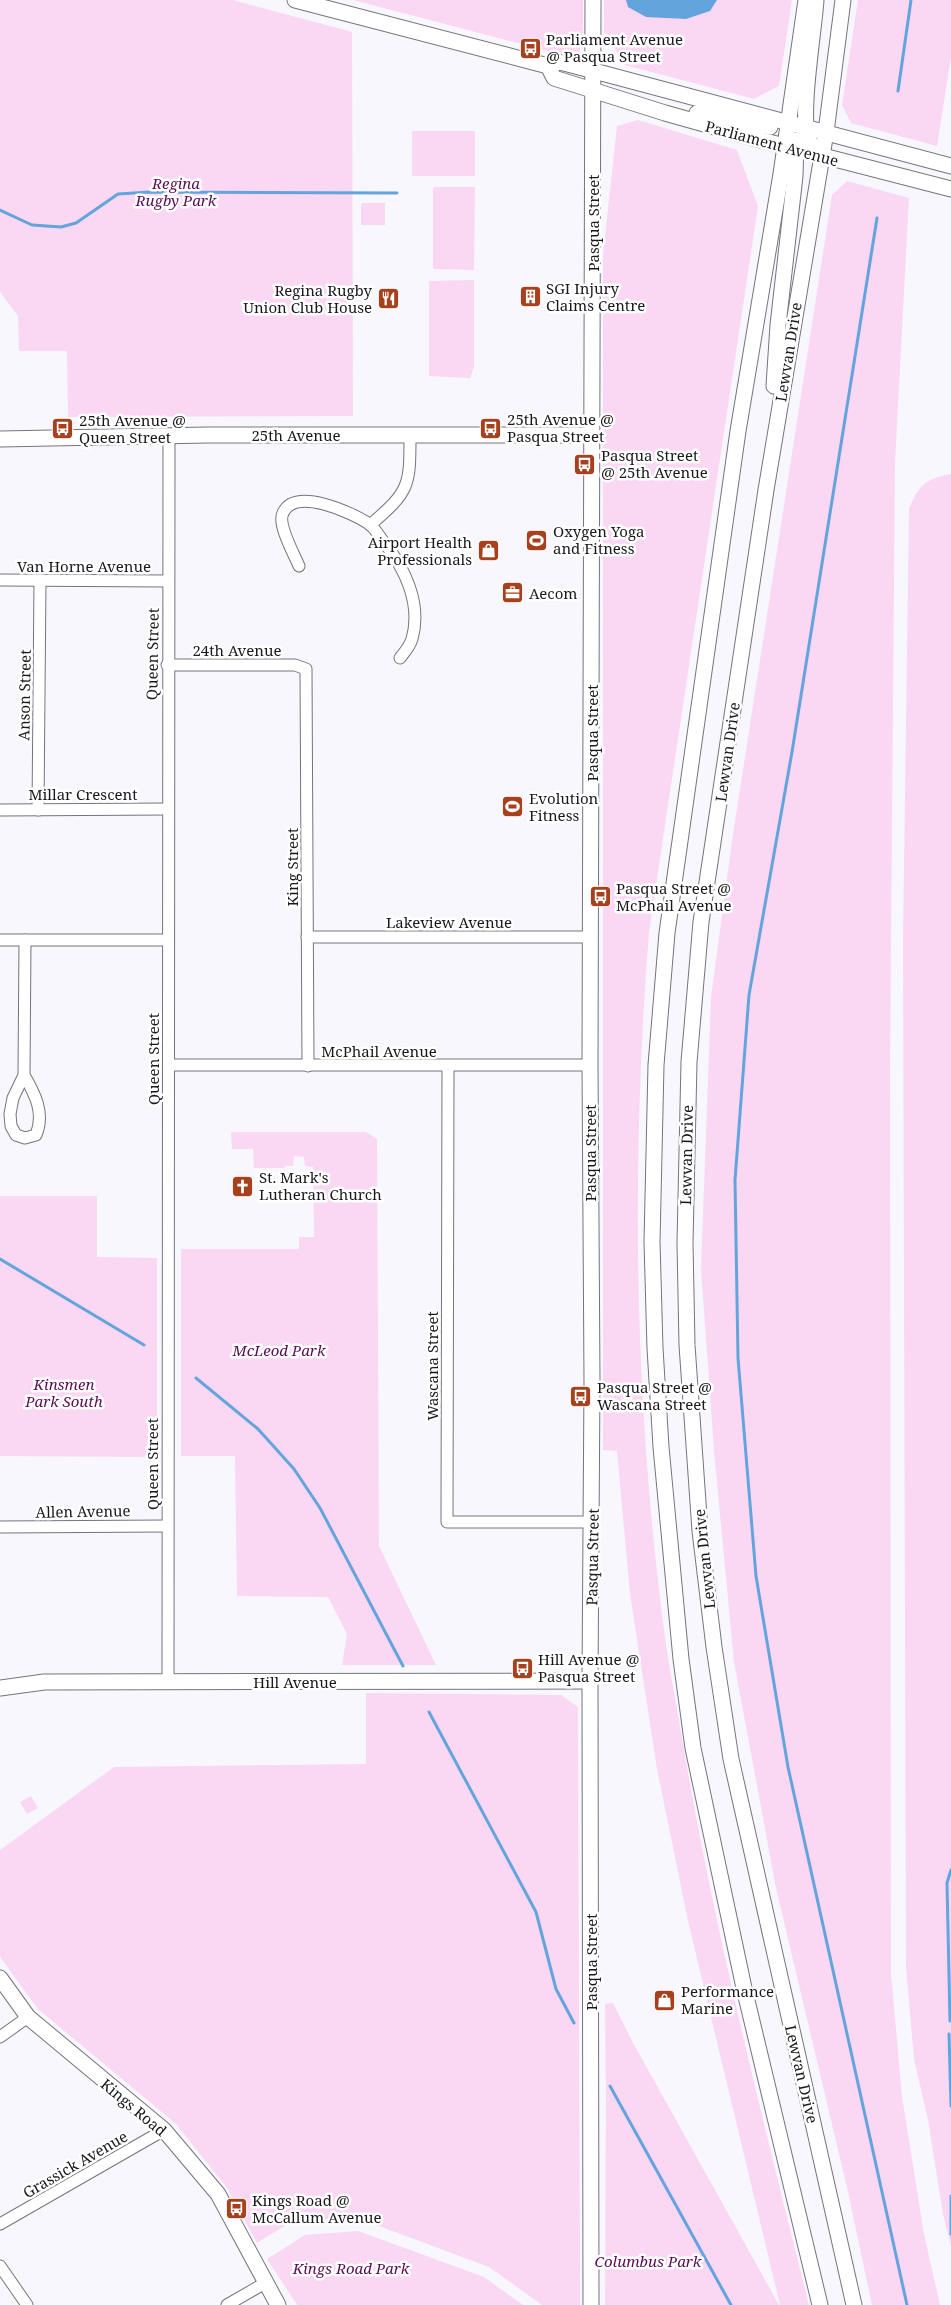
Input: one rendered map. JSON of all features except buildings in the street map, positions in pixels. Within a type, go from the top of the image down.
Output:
[{"type":"main road","name":"Parliament Avenue","points":[[295,0],[548,66],[562,62],[714,103],[797,129],[826,132],[951,166]]},
{"type":"main road","name":"Pasqua Street","points":[[591,2305],[590,1681],[592,1522],[590,1065],[593,0]]},
{"type":"main road","points":[[797,129],[806,0]]},
{"type":"main road","points":[[816,0],[807,98],[791,148],[738,431],[667,933],[656,1065],[652,1242],[655,1348],[663,1466],[681,1659],[693,1748],[744,1988],[820,2305]]},
{"type":"main road","name":"Lewvan Drive","points":[[843,0],[826,132],[766,490],[701,922],[689,1062],[685,1243],[687,1345],[700,1531],[714,1647],[731,1759],[854,2305]]},
{"type":"main road","name":"Parliament Avenue","points":[[548,66],[554,78],[622,100],[822,157],[951,189]]},
{"type":"main road","name":"Parliament Avenue","points":[[594,91],[605,82],[686,102],[714,103]]},
{"type":"main road","points":[[622,100],[797,129],[822,157]]},
{"type":"main road","points":[[766,490],[791,148]]},
{"type":"main road","name":"25th Avenue","points":[[0,439],[593,435]]},
{"type":"main road","name":"Hill Avenue","points":[[0,1688],[44,1682],[590,1681]]},
{"type":"main road","name":"Kings Road","points":[[0,1978],[28,2017],[164,2130],[218,2194],[278,2305]]},
{"type":"street","points":[[370,525],[390,508],[406,486],[410,474],[410,435]]},
{"type":"street","name":"Queen Street","points":[[168,1682],[169,1065],[167,665],[169,437]]},
{"type":"street","points":[[299,566],[282,524],[282,513],[290,504],[317,502],[338,508],[370,525],[399,560],[410,588],[414,607],[412,641],[400,658]]},
{"type":"street","name":"Van Horne Avenue","points":[[0,580],[168,581]]},
{"type":"street","name":"Anson Street","points":[[38,810],[40,580]]},
{"type":"street","name":"24th Avenue","points":[[167,665],[295,665],[306,669]]},
{"type":"street","name":"King Street","points":[[306,669],[308,1066]]},
{"type":"street","name":"Millar Crescent","points":[[0,810],[167,809]]},
{"type":"street","name":"Lakeview Avenue","points":[[307,937],[591,937]]},
{"type":"street","points":[[0,940],[167,940]]},
{"type":"street","points":[[24,1075],[37,1098],[39,1114],[39,1126],[36,1135],[25,1138],[16,1136],[11,1126],[10,1114],[13,1098],[24,1075],[25,940]]},
{"type":"street","name":"McPhail Avenue","points":[[169,1065],[590,1065]]},
{"type":"street","name":"Wascana Street","points":[[448,1066],[447,1522],[592,1522]]},
{"type":"street","name":"Allen Avenue","points":[[0,1528],[167,1526]]},
{"type":"street","points":[[0,2037],[28,2017]]},
{"type":"street","name":"Grassick Avenue","points":[[0,2224],[164,2130]]},
{"type":"street","points":[[0,2266],[27,2305]]},
{"type":"street","points":[[227,2305],[265,2283]]},
{"type":"green space","name":"Regina Rugby Park","points":[[0,0],[233,0],[352,32],[353,416],[68,417],[67,351],[19,351],[18,316],[0,292]]},
{"type":"green space","points":[[353,0],[583,0],[583,37],[579,53],[567,56]]},
{"type":"green space","points":[[604,0],[792,0],[779,86],[754,99],[625,65],[604,32]]},
{"type":"green space","points":[[858,0],[951,0],[951,57],[937,146],[851,123],[842,105]]},
{"type":"green space","points":[[638,120],[737,150],[758,206],[649,932],[640,1104],[638,1278],[646,1451],[653,1537],[669,1661],[693,1799],[722,1944],[738,2017],[809,2305],[780,2305],[688,1921],[657,1769],[630,1594],[617,1451],[603,1450],[603,255],[617,126]]},
{"type":"green space","points":[[412,131],[475,131],[475,176],[412,176]]},
{"type":"green space","points":[[847,181],[909,198],[895,461],[890,1071],[891,1973],[902,2097],[924,2234],[940,2305],[872,2305],[848,2192],[776,1888],[734,1662],[714,1451],[701,1269],[711,997],[732,841],[832,195]]},
{"type":"green space","points":[[433,187],[475,187],[474,270],[433,269]]},
{"type":"green space","points":[[361,203],[385,203],[385,225],[361,225]]},
{"type":"green space","points":[[474,280],[474,367],[470,378],[429,376],[429,281]]},
{"type":"green space","points":[[951,474],[951,2247],[943,2214],[928,2120],[914,2059],[906,1968],[903,940],[909,509],[916,494],[924,484],[935,478]]},
{"type":"green space","name":"McLeod Park","points":[[231,1132],[366,1132],[377,1139],[379,1546],[436,1665],[342,1665],[347,1634],[328,1597],[237,1596],[235,1456],[181,1456],[181,1249],[299,1249],[299,1237],[314,1237],[313,1167],[305,1166],[304,1157],[294,1156],[293,1166],[285,1166],[285,1168],[254,1168],[253,1149],[232,1149]]},
{"type":"green space","name":"Kinsmen Park South","points":[[0,1196],[97,1196],[97,1257],[157,1258],[157,1457],[0,1456]]},
{"type":"green space","points":[[366,1693],[561,1695],[578,1707],[580,2305],[542,2305],[489,2267],[371,2223],[299,2217],[257,2243],[227,2188],[176,2124],[38,2009],[0,1957],[0,1850],[114,1767],[366,1764]]},
{"type":"green space","points":[[31,1796],[38,1808],[27,1814],[20,1802]]},
{"type":"green space","name":"Columbus Park","points":[[613,2003],[632,2041],[779,2305],[605,2305],[605,2004]]},
{"type":"green space","name":"Kings Road Park","points":[[358,2231],[484,2277],[523,2305],[297,2305],[267,2259],[305,2235]]},
{"type":"water","points":[[626,0],[717,0],[710,11],[686,19],[646,17],[628,7]]},
{"type":"waterway","points":[[898,91],[911,0]]},
{"type":"waterway","points":[[0,210],[32,225],[61,227],[76,223],[118,194],[150,192],[397,193]]},
{"type":"waterway","points":[[877,218],[792,752],[749,995],[735,1180],[738,1358],[756,1576],[788,1767],[907,2305]]},
{"type":"waterway","points":[[0,1259],[144,1345]]},
{"type":"waterway","points":[[196,1378],[258,1429],[294,1469],[320,1508],[403,1666]]},
{"type":"waterway","points":[[429,1712],[536,1912],[556,1989],[574,2023]]},
{"type":"waterway","points":[[950,2021],[947,1883],[951,1870]]},
{"type":"waterway","points":[[949,2034],[951,2106]]},
{"type":"waterway","points":[[610,2086],[731,2305]]},
{"type":"waterway","points":[[951,2196],[951,2234]]},
{"type":"place","name":"Parliament Avenue @ Pasqua Street","points":[[530,48]]},
{"type":"place","name":"SGI Injury Claims Centre","points":[[530,297]]},
{"type":"place","name":"Regina Rugby Union Club House","points":[[388,299]]},
{"type":"place","name":"25th Avenue @ Pasqua Street","points":[[491,428]]},
{"type":"place","name":"25th Avenue @ Queen Street","points":[[63,429]]},
{"type":"place","name":"Pasqua Street @ 25th Avenue","points":[[585,464]]},
{"type":"place","name":"Oxygen Yoga and Fitness","points":[[537,540]]},
{"type":"place","name":"Airport Health Professionals","points":[[488,551]]},
{"type":"place","name":"Aecom","points":[[513,593]]},
{"type":"place","name":"Evolution Fitness","points":[[513,807]]},
{"type":"place","name":"Pasqua Street @ McPhail Avenue","points":[[600,897]]},
{"type":"place","name":"St. Mark's Lutheran Church","points":[[243,1186]]},
{"type":"place","name":"Pasqua Street @ Wascana Street","points":[[581,1396]]},
{"type":"place","name":"Hill Avenue @ Pasqua Street","points":[[522,1668]]},
{"type":"place","name":"Performance Marine","points":[[665,2000]]},
{"type":"place","name":"Kings Road @ McCallum Avenue","points":[[236,2209]]}]
